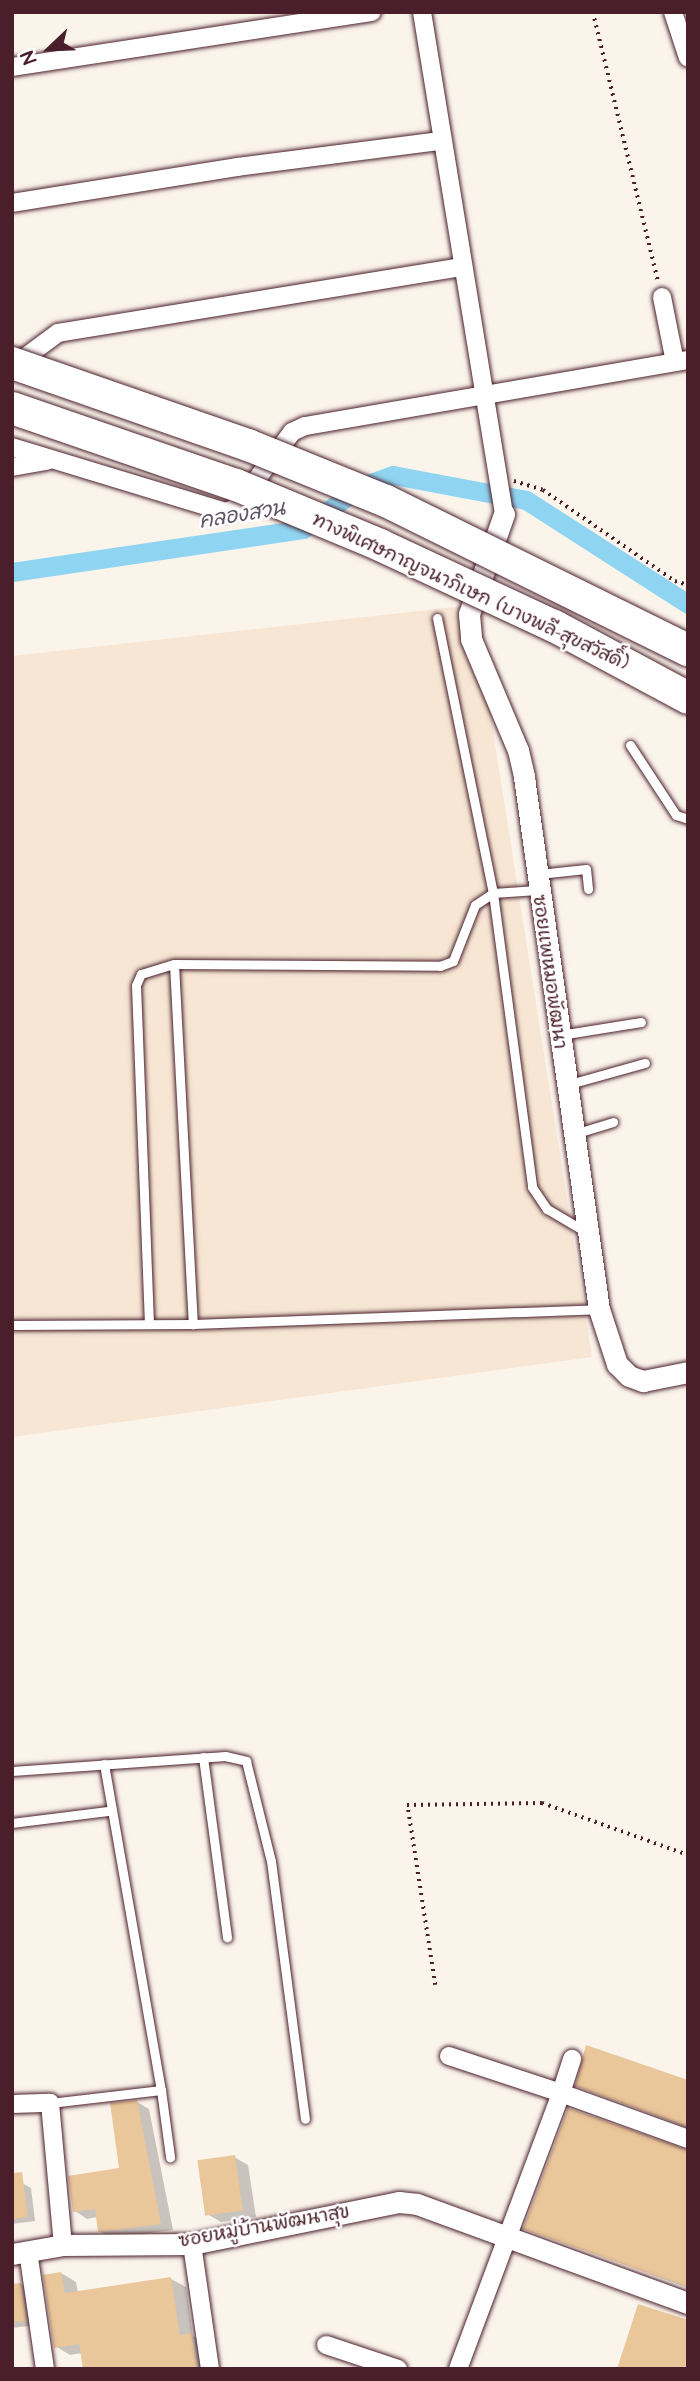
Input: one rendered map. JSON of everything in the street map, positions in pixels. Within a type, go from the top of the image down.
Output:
[{"type":"highway","points":[[12,365],[247,445],[386,501],[688,650]]},
{"type":"highway","name":"ทางพิเศษกาญจนาภิเษก (บางพลี-สุขสวัสดิ์)","points":[[12,408],[236,485],[380,545],[554,626],[688,698]]},
{"type":"street","points":[[12,67],[372,12]]},
{"type":"street","points":[[422,12],[441,141],[501,482],[504,514]]},
{"type":"street","points":[[673,12],[688,58]]},
{"type":"street","points":[[12,203],[237,167],[441,141]]},
{"type":"street","points":[[12,365],[58,332],[463,267]]},
{"type":"street","points":[[12,447],[226,512],[235,508],[292,432],[484,394],[681,361],[662,297]]},
{"type":"street","points":[[12,467],[49,460]]},
{"type":"street","name":"ซอยแพหมอพัฒนา","points":[[504,514],[468,614],[480,665],[518,750],[599,1309],[617,1364],[629,1376],[643,1381],[688,1372]]},
{"type":"street","points":[[449,2056],[688,2139]]},
{"type":"street","points":[[458,2369],[572,2059]]},
{"type":"street","points":[[12,2105],[50,2103],[62,2245]]},
{"type":"street","name":"ซอยหมู่บ้านพัฒนาสุข","points":[[20,2253],[62,2245],[192,2244],[399,2202],[417,2204],[688,2303]]},
{"type":"street","points":[[192,2244],[210,2369]]},
{"type":"street","points":[[20,2253],[45,2369]]},
{"type":"street","points":[[326,2345],[398,2369]]},
{"type":"lane","points":[[437,618],[493,893],[532,1187],[547,1209],[587,1233]]},
{"type":"lane","points":[[630,745],[676,815],[688,819]]},
{"type":"lane","points":[[149,1324],[136,985],[150,968],[174,964],[440,966],[453,961],[475,905],[493,893],[536,883],[581,867],[588,872],[588,889]]},
{"type":"lane","points":[[174,964],[193,1324]]},
{"type":"lane","points":[[558,1036],[641,1022]]},
{"type":"lane","points":[[565,1085],[645,1063]]},
{"type":"lane","points":[[572,1135],[613,1122]]},
{"type":"lane","points":[[12,1325],[193,1324],[599,1309]]},
{"type":"lane","points":[[203,1757],[227,1937]]},
{"type":"lane","points":[[12,1771],[203,1757],[246,1761],[253,1777],[271,1861],[305,2119]]},
{"type":"lane","points":[[104,1764],[109,1811],[136,1931],[170,2157]]},
{"type":"lane","points":[[12,1823],[109,1811]]},
{"type":"lane","points":[[50,2103],[160,2090]]},
{"type":"path","points":[[593,12],[662,297]]},
{"type":"path","points":[[501,482],[543,490],[675,581],[688,585]]},
{"type":"path","points":[[435,1985],[407,1805],[542,1803],[688,1855]]},
{"type":"shaded area","points":[[473,605],[592,1357],[12,1437],[12,656]]},
{"type":"building","points":[[586,2045],[688,2080],[688,2127],[575,2086]]},
{"type":"building","points":[[137,2100],[161,2224],[98,2232],[95,2209],[73,2212],[68,2176],[119,2168],[110,2103]]},
{"type":"building","points":[[568,2108],[688,2150],[688,2287],[523,2229]]},
{"type":"building","points":[[235,2155],[243,2210],[205,2216],[197,2160]]},
{"type":"building","points":[[22,2172],[28,2217],[12,2219],[12,2173]]},
{"type":"building","points":[[61,2272],[65,2293],[171,2277],[180,2335],[191,2333],[197,2369],[83,2369],[79,2344],[54,2348],[43,2275]]},
{"type":"building","points":[[21,2283],[27,2321],[12,2322],[12,2284]]},
{"type":"building","points":[[638,2304],[688,2320],[688,2369],[617,2369]]},
{"type":"waterway","name":"คลองสวน","points":[[12,572],[303,529],[360,487],[393,475],[526,500],[688,604]]}]
